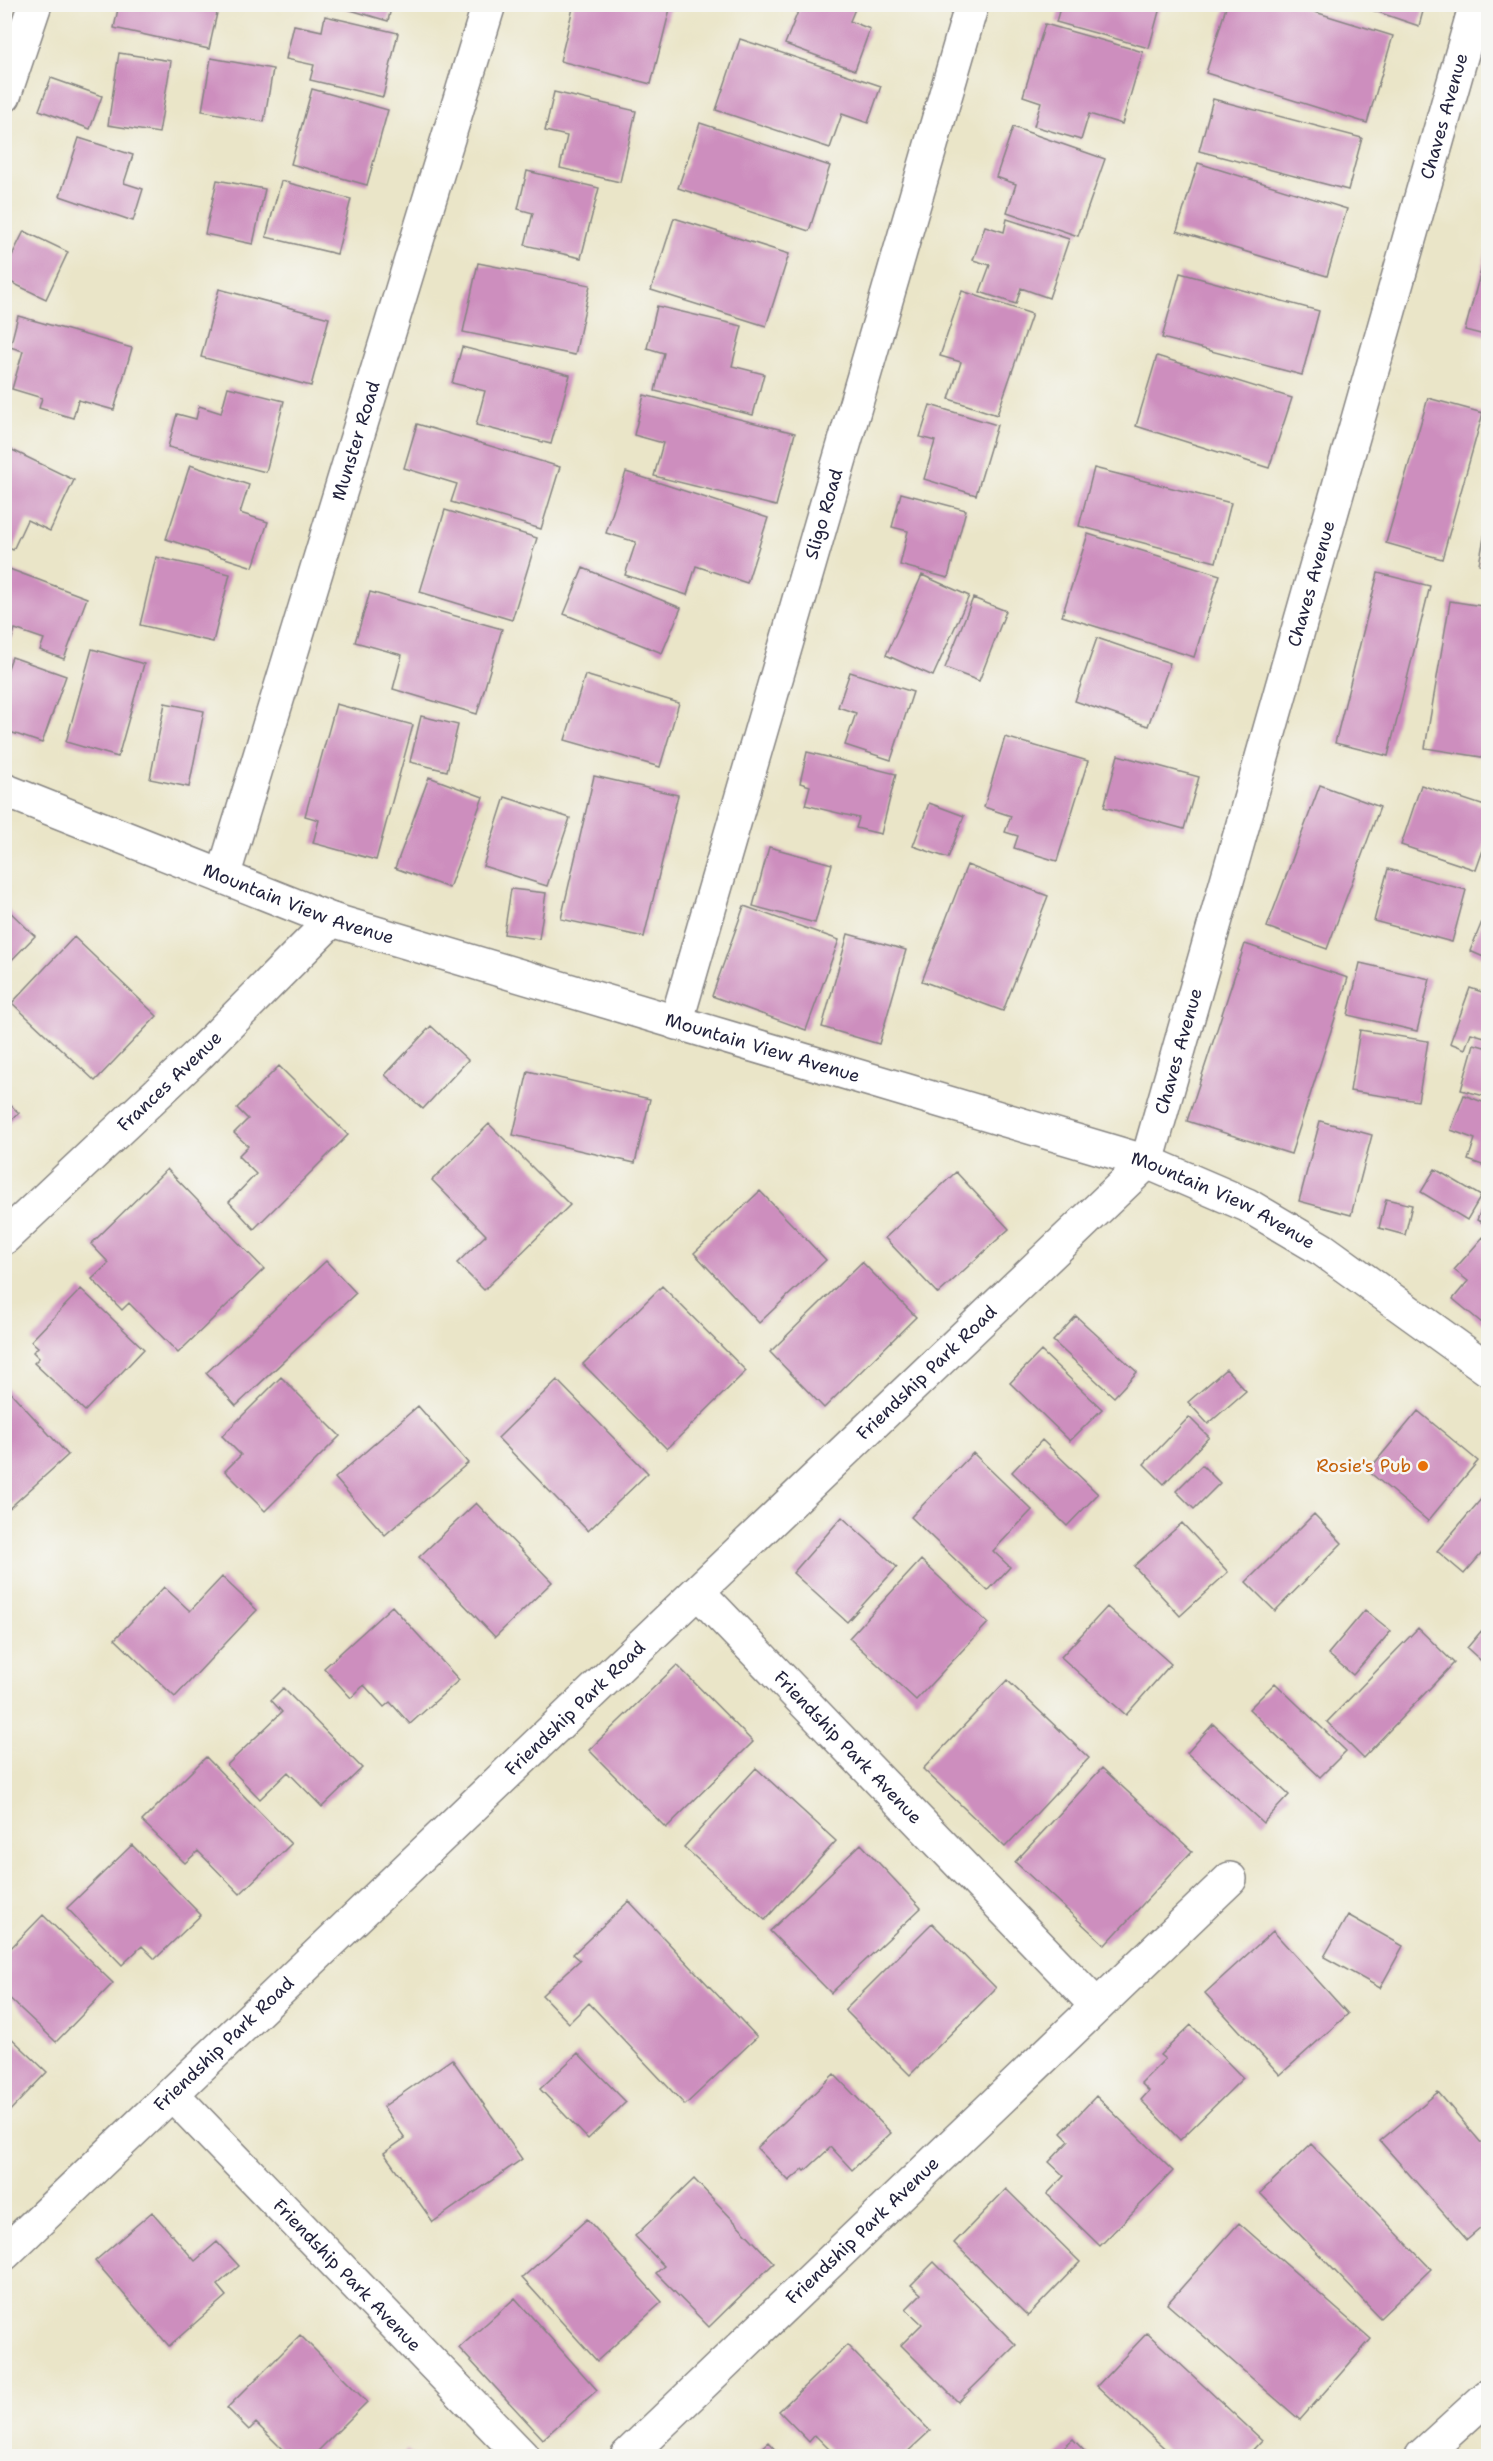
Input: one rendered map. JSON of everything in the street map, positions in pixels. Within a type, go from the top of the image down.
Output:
[{"type":"street","points":[[4,96],[34,4]]},
{"type":"street","name":"Munster Road","points":[[223,877],[489,4]]},
{"type":"street","name":"Sligo Road","points":[[676,1023],[972,4]]},
{"type":"street","name":"Chaves Avenue","points":[[1146,1162],[1476,4]]},
{"type":"street","name":"Mountain View Avenue","points":[[4,790],[332,920],[1146,1162],[1246,1205],[1323,1250],[1488,1369]]},
{"type":"street","name":"Frances Avenue","points":[[4,1238],[199,1054],[332,920]]},
{"type":"street","name":"Friendship Park Road","points":[[4,2254],[1146,1162]]},
{"type":"street","name":"Friendship Park Avenue","points":[[698,1592],[1097,2006]]},
{"type":"street","name":"Friendship Park Avenue","points":[[627,2457],[1230,1879]]},
{"type":"street","name":"Friendship Park Avenue","points":[[172,2094],[522,2457]]},
{"type":"street","points":[[1422,2457],[1488,2396]]},
{"type":"building","points":[[119,4],[219,4],[209,49],[114,28]]},
{"type":"building","points":[[330,4],[392,4],[388,21]]},
{"type":"building","points":[[574,4],[671,5],[651,84],[560,61]]},
{"type":"building","points":[[801,4],[857,4],[850,21],[870,29],[855,70],[785,44]]},
{"type":"building","points":[[1061,4],[1161,4],[1149,48],[1056,22]]},
{"type":"building","points":[[1227,4],[1289,4],[1393,36],[1367,123],[1206,73]]},
{"type":"building","points":[[1354,4],[1425,4],[1419,26]]},
{"type":"building","points":[[325,16],[398,33],[383,97],[310,80],[314,65],[286,59],[294,25],[322,31]]},
{"type":"building","points":[[1045,24],[1143,52],[1122,124],[1089,114],[1081,140],[1034,126],[1041,102],[1023,96]]},
{"type":"building","points":[[740,39],[881,86],[868,123],[842,114],[830,148],[716,110]]},
{"type":"building","points":[[119,53],[171,61],[159,133],[108,125]]},
{"type":"building","points":[[211,58],[273,69],[264,122],[202,111]]},
{"type":"building","points":[[51,78],[102,96],[90,129],[39,110]]},
{"type":"building","points":[[312,89],[388,110],[367,185],[291,164]]},
{"type":"building","points":[[554,92],[636,111],[620,182],[560,168],[567,136],[545,131]]},
{"type":"building","points":[[1213,99],[1362,138],[1348,190],[1199,151]]},
{"type":"building","points":[[700,123],[830,166],[809,231],[678,188]]},
{"type":"building","points":[[1013,127],[1105,159],[1078,236],[1007,212],[1016,184],[996,177]]},
{"type":"building","points":[[79,138],[133,155],[124,183],[143,189],[133,221],[60,196]]},
{"type":"building","points":[[1198,163],[1347,209],[1327,276],[1177,231]]},
{"type":"building","points":[[527,171],[599,188],[581,258],[525,245],[533,213],[518,209]]},
{"type":"building","points":[[217,180],[265,189],[253,244],[205,234]]},
{"type":"building","points":[[281,181],[351,199],[337,254],[266,237]]},
{"type":"building","points":[[674,218],[789,254],[766,326],[651,290]]},
{"type":"building","points":[[1007,219],[1069,239],[1049,298],[1021,288],[1016,304],[980,292],[990,265],[973,260],[985,226],[1004,232]]},
{"type":"building","points":[[24,231],[68,252],[46,299],[4,279],[4,272]]},
{"type":"building","points":[[1488,245],[1488,336],[1465,330]]},
{"type":"building","points":[[478,263],[590,285],[575,355],[463,332]]},
{"type":"building","points":[[1180,273],[1319,311],[1302,375],[1162,338]]},
{"type":"building","points":[[219,289],[329,318],[311,386],[201,357]]},
{"type":"building","points":[[962,291],[1032,314],[997,415],[949,399],[961,362],[940,356]]},
{"type":"building","points":[[657,306],[742,326],[732,366],[764,374],[753,415],[655,391],[664,353],[647,348]]},
{"type":"building","points":[[18,316],[132,348],[114,410],[78,400],[73,418],[39,408],[42,398],[12,389],[23,351],[10,347]]},
{"type":"building","points":[[462,347],[570,375],[551,444],[476,425],[485,391],[452,383]]},
{"type":"building","points":[[1157,356],[1292,398],[1269,468],[1136,426]]},
{"type":"building","points":[[228,387],[284,401],[266,472],[168,447],[177,414],[196,419],[199,406],[221,413]]},
{"type":"building","points":[[644,395],[795,433],[776,506],[654,476],[663,443],[634,435]]},
{"type":"building","points":[[1428,398],[1483,413],[1442,559],[1386,543]]},
{"type":"building","points":[[930,405],[997,425],[976,495],[924,479],[935,441],[920,437]]},
{"type":"building","points":[[417,424],[560,467],[541,529],[451,502],[457,484],[404,468]]},
{"type":"building","points":[[4,446],[74,480],[50,531],[27,520],[13,550],[4,546]]},
{"type":"building","points":[[190,465],[249,485],[240,513],[268,522],[253,567],[166,539]]},
{"type":"building","points":[[1094,468],[1231,503],[1216,562],[1079,526]]},
{"type":"building","points":[[626,472],[768,518],[747,583],[696,566],[687,595],[625,575],[636,542],[606,533]]},
{"type":"building","points":[[901,493],[966,510],[948,578],[900,565],[908,531],[892,527]]},
{"type":"building","points":[[445,510],[537,538],[512,620],[420,592]]},
{"type":"building","points":[[1488,522],[1488,566],[1479,564]]},
{"type":"building","points":[[1088,534],[1220,575],[1194,657],[1062,616]]},
{"type":"building","points":[[156,557],[230,574],[213,642],[140,625]]},
{"type":"building","points":[[4,567],[87,598],[64,659],[40,650],[44,639],[15,629],[11,641],[4,639]]},
{"type":"building","points":[[583,568],[681,608],[662,653],[564,614]]},
{"type":"building","points":[[1378,573],[1430,586],[1388,756],[1335,743]]},
{"type":"building","points":[[922,575],[969,596],[933,676],[886,655]]},
{"type":"building","points":[[370,592],[502,629],[477,714],[393,689],[402,655],[355,642]]},
{"type":"building","points":[[973,598],[1006,611],[979,681],[945,668]]},
{"type":"building","points":[[1450,601],[1488,607],[1488,758],[1425,748]]},
{"type":"building","points":[[1097,638],[1170,663],[1148,726],[1075,701]]},
{"type":"building","points":[[92,649],[144,664],[118,757],[66,742]]},
{"type":"building","points":[[12,657],[66,676],[42,743],[4,730],[4,679]]},
{"type":"building","points":[[850,672],[913,692],[891,760],[845,745],[856,713],[838,707]]},
{"type":"building","points":[[585,675],[679,703],[660,767],[565,740]]},
{"type":"building","points":[[165,703],[204,711],[189,787],[150,779]]},
{"type":"building","points":[[336,704],[413,725],[376,860],[313,843],[319,820],[305,816]]},
{"type":"building","points":[[421,716],[458,725],[447,771],[410,762]]},
{"type":"building","points":[[1005,737],[1088,761],[1057,861],[1014,848],[1018,836],[1005,832],[1011,816],[984,807]]},
{"type":"building","points":[[807,752],[896,774],[881,834],[856,828],[859,818],[805,805],[810,786],[800,783]]},
{"type":"building","points":[[1118,755],[1199,777],[1184,829],[1104,807]]},
{"type":"building","points":[[594,776],[678,795],[644,937],[561,919]]},
{"type":"building","points":[[429,777],[483,797],[449,888],[395,868]]},
{"type":"building","points":[[1320,785],[1380,807],[1327,949],[1267,927]]},
{"type":"building","points":[[1421,785],[1488,807],[1488,836],[1476,870],[1401,845]]},
{"type":"building","points":[[505,797],[570,818],[547,886],[483,866]]},
{"type":"building","points":[[929,803],[964,816],[948,858],[913,846]]},
{"type":"building","points":[[769,847],[832,864],[815,923],[753,906]]},
{"type":"building","points":[[967,865],[1048,896],[1003,1011],[922,981]]},
{"type":"building","points":[[1388,869],[1466,890],[1452,942],[1374,921]]},
{"type":"building","points":[[511,889],[546,893],[539,939],[504,934]]},
{"type":"building","points":[[4,906],[35,936],[4,968]]},
{"type":"building","points":[[744,906],[839,940],[806,1030],[712,996]]},
{"type":"building","points":[[1488,907],[1488,959],[1470,951]]},
{"type":"building","points":[[848,934],[906,950],[879,1044],[822,1027]]},
{"type":"building","points":[[74,937],[157,1016],[95,1081],[12,1003]]},
{"type":"building","points":[[1245,944],[1348,978],[1291,1154],[1187,1121]]},
{"type":"building","points":[[1360,963],[1430,979],[1417,1031],[1348,1015]]},
{"type":"building","points":[[1470,988],[1488,994],[1488,1038],[1471,1033],[1465,1049],[1450,1043]]},
{"type":"building","points":[[431,1026],[468,1060],[423,1109],[385,1075]]},
{"type":"building","points":[[1360,1030],[1428,1041],[1418,1101],[1350,1091]]},
{"type":"building","points":[[1474,1044],[1488,1048],[1488,1097],[1461,1090]]},
{"type":"building","points":[[279,1066],[348,1135],[254,1229],[229,1202],[256,1174],[238,1156],[248,1146],[234,1133],[248,1119],[237,1108]]},
{"type":"building","points":[[528,1071],[650,1099],[635,1163],[513,1135]]},
{"type":"building","points":[[1464,1095],[1488,1104],[1488,1167],[1468,1160],[1475,1139],[1451,1130]]},
{"type":"building","points":[[4,1099],[19,1113],[4,1127]]},
{"type":"building","points":[[1320,1121],[1372,1135],[1351,1215],[1299,1201]]},
{"type":"building","points":[[489,1124],[570,1205],[484,1290],[457,1263],[486,1235],[432,1180]]},
{"type":"building","points":[[167,1169],[264,1269],[178,1353],[129,1303],[122,1310],[92,1279],[109,1263],[91,1244]]},
{"type":"building","points":[[1435,1169],[1481,1196],[1467,1220],[1421,1192]]},
{"type":"building","points":[[956,1172],[1009,1229],[938,1294],[885,1238]]},
{"type":"building","points":[[760,1191],[826,1260],[759,1323],[694,1253]]},
{"type":"building","points":[[1488,1191],[1488,1225],[1477,1220]]},
{"type":"building","points":[[1386,1199],[1412,1205],[1405,1235],[1379,1228]]},
{"type":"building","points":[[1483,1237],[1488,1242],[1488,1328],[1453,1299],[1468,1281],[1454,1270]]},
{"type":"building","points":[[326,1261],[356,1293],[236,1406],[206,1373]]},
{"type":"building","points":[[862,1262],[916,1317],[824,1408],[770,1352]]},
{"type":"building","points":[[662,1286],[746,1371],[667,1449],[583,1364]]},
{"type":"building","points":[[81,1289],[144,1349],[85,1411],[34,1363],[39,1358],[33,1352],[38,1347],[31,1341]]},
{"type":"building","points":[[1076,1316],[1137,1372],[1114,1397],[1053,1341]]},
{"type":"building","points":[[1041,1351],[1102,1409],[1070,1441],[1010,1383]]},
{"type":"building","points":[[1226,1369],[1246,1391],[1208,1424],[1188,1402]]},
{"type":"building","points":[[281,1377],[340,1436],[265,1511],[225,1471],[241,1455],[222,1436]]},
{"type":"building","points":[[557,1380],[648,1473],[588,1531],[498,1438]]},
{"type":"building","points":[[4,1385],[68,1455],[4,1513]]},
{"type":"building","points":[[418,1406],[468,1463],[385,1535],[335,1478]]},
{"type":"building","name":"Rosie's Pub","points":[[1418,1411],[1478,1461],[1428,1521],[1368,1471]]},
{"type":"building","points":[[1189,1417],[1209,1437],[1164,1484],[1144,1464]]},
{"type":"building","points":[[1042,1440],[1098,1494],[1067,1526],[1012,1472]]},
{"type":"building","points":[[973,1453],[1032,1510],[993,1551],[1010,1567],[988,1591],[911,1517]]},
{"type":"building","points":[[1202,1465],[1220,1483],[1194,1509],[1176,1491]]},
{"type":"building","points":[[1488,1491],[1488,1546],[1464,1574],[1437,1551]]},
{"type":"building","points":[[476,1503],[552,1582],[495,1637],[419,1557]]},
{"type":"building","points":[[1314,1514],[1342,1543],[1275,1611],[1246,1582]]},
{"type":"building","points":[[842,1517],[897,1567],[847,1622],[793,1573]]},
{"type":"building","points":[[1182,1523],[1228,1572],[1180,1616],[1134,1566]]},
{"type":"building","points":[[921,1560],[988,1623],[916,1700],[849,1638]]},
{"type":"building","points":[[222,1577],[257,1610],[175,1697],[115,1639],[164,1587],[190,1611]]},
{"type":"building","points":[[392,1606],[459,1680],[410,1724],[390,1702],[384,1707],[364,1685],[351,1698],[324,1668]]},
{"type":"building","points":[[1107,1607],[1171,1664],[1126,1715],[1061,1657]]},
{"type":"building","points":[[1365,1610],[1391,1631],[1353,1675],[1328,1654]]},
{"type":"building","points":[[1488,1623],[1488,1667],[1467,1648]]},
{"type":"building","points":[[1418,1628],[1454,1663],[1363,1758],[1327,1722]]},
{"type":"building","points":[[677,1665],[753,1742],[666,1828],[589,1750]]},
{"type":"building","points":[[1007,1680],[1089,1758],[1005,1847],[923,1769]]},
{"type":"building","points":[[1275,1683],[1346,1751],[1320,1777],[1249,1709]]},
{"type":"building","points":[[283,1688],[362,1768],[322,1807],[288,1772],[260,1799],[227,1765],[282,1712],[271,1700]]},
{"type":"building","points":[[1213,1724],[1289,1795],[1263,1823],[1187,1753]]},
{"type":"building","points":[[206,1757],[291,1844],[240,1894],[198,1851],[185,1863],[142,1821]]},
{"type":"building","points":[[756,1768],[836,1841],[765,1920],[684,1847]]},
{"type":"building","points":[[1102,1768],[1192,1851],[1105,1945],[1015,1862]]},
{"type":"building","points":[[861,1844],[921,1908],[831,1993],[770,1931]]},
{"type":"building","points":[[132,1845],[201,1915],[155,1959],[142,1946],[122,1965],[67,1908]]},
{"type":"building","points":[[629,1901],[757,2037],[685,2105],[589,2003],[569,2023],[542,1995],[580,1960],[573,1954]]},
{"type":"building","points":[[43,1915],[113,1983],[56,2042],[4,1993],[4,1955]]},
{"type":"building","points":[[1348,1915],[1403,1946],[1380,1988],[1324,1957]]},
{"type":"building","points":[[932,1923],[996,1988],[910,2075],[845,2010]]},
{"type":"building","points":[[1273,1931],[1348,2014],[1280,2075],[1205,1993]]},
{"type":"building","points":[[1191,2025],[1243,2078],[1180,2140],[1141,2100],[1149,2091],[1141,2083],[1165,2059],[1160,2055]]},
{"type":"building","points":[[4,2031],[47,2072],[4,2117]]},
{"type":"building","points":[[578,2053],[626,2102],[588,2139],[540,2089]]},
{"type":"building","points":[[452,2059],[522,2159],[433,2222],[384,2153],[405,2138],[383,2107]]},
{"type":"building","points":[[834,2074],[891,2133],[852,2170],[831,2147],[805,2171],[803,2169],[789,2181],[757,2148]]},
{"type":"building","points":[[1438,2092],[1488,2151],[1488,2222],[1467,2240],[1380,2141]]},
{"type":"building","points":[[1096,2096],[1173,2171],[1100,2246],[1047,2194],[1064,2176],[1049,2162],[1069,2141],[1061,2133]]},
{"type":"building","points":[[1311,2144],[1431,2269],[1380,2318],[1260,2193]]},
{"type":"building","points":[[694,2179],[774,2263],[709,2327],[656,2273],[664,2266],[635,2236]]},
{"type":"building","points":[[1006,2189],[1080,2262],[1028,2316],[954,2243]]},
{"type":"building","points":[[152,2212],[195,2261],[217,2242],[239,2266],[217,2285],[226,2296],[169,2346],[95,2261]]},
{"type":"building","points":[[587,2219],[662,2302],[597,2361],[522,2278]]},
{"type":"building","points":[[1239,2223],[1371,2339],[1300,2420],[1167,2304]]},
{"type":"building","points":[[934,2262],[1016,2345],[958,2402],[901,2345],[922,2324],[906,2309],[921,2294],[911,2285]]},
{"type":"building","points":[[515,2298],[597,2390],[543,2439],[459,2348]]},
{"type":"building","points":[[1147,2333],[1262,2440],[1247,2456],[1173,2456],[1097,2386]]},
{"type":"building","points":[[300,2335],[367,2402],[313,2456],[289,2456],[256,2423],[249,2430],[227,2408]]},
{"type":"building","points":[[847,2345],[930,2431],[903,2456],[836,2456],[815,2435],[809,2442],[779,2411]]},
{"type":"building","points":[[1073,2439],[1089,2456],[1054,2456]]},
{"type":"building","points":[[769,2442],[782,2456],[753,2456]]},
{"type":"building","points":[[407,2450],[414,2456],[402,2456]]},
{"type":"place","name":"Rosie's Pub","points":[[1423,1466]]}]
